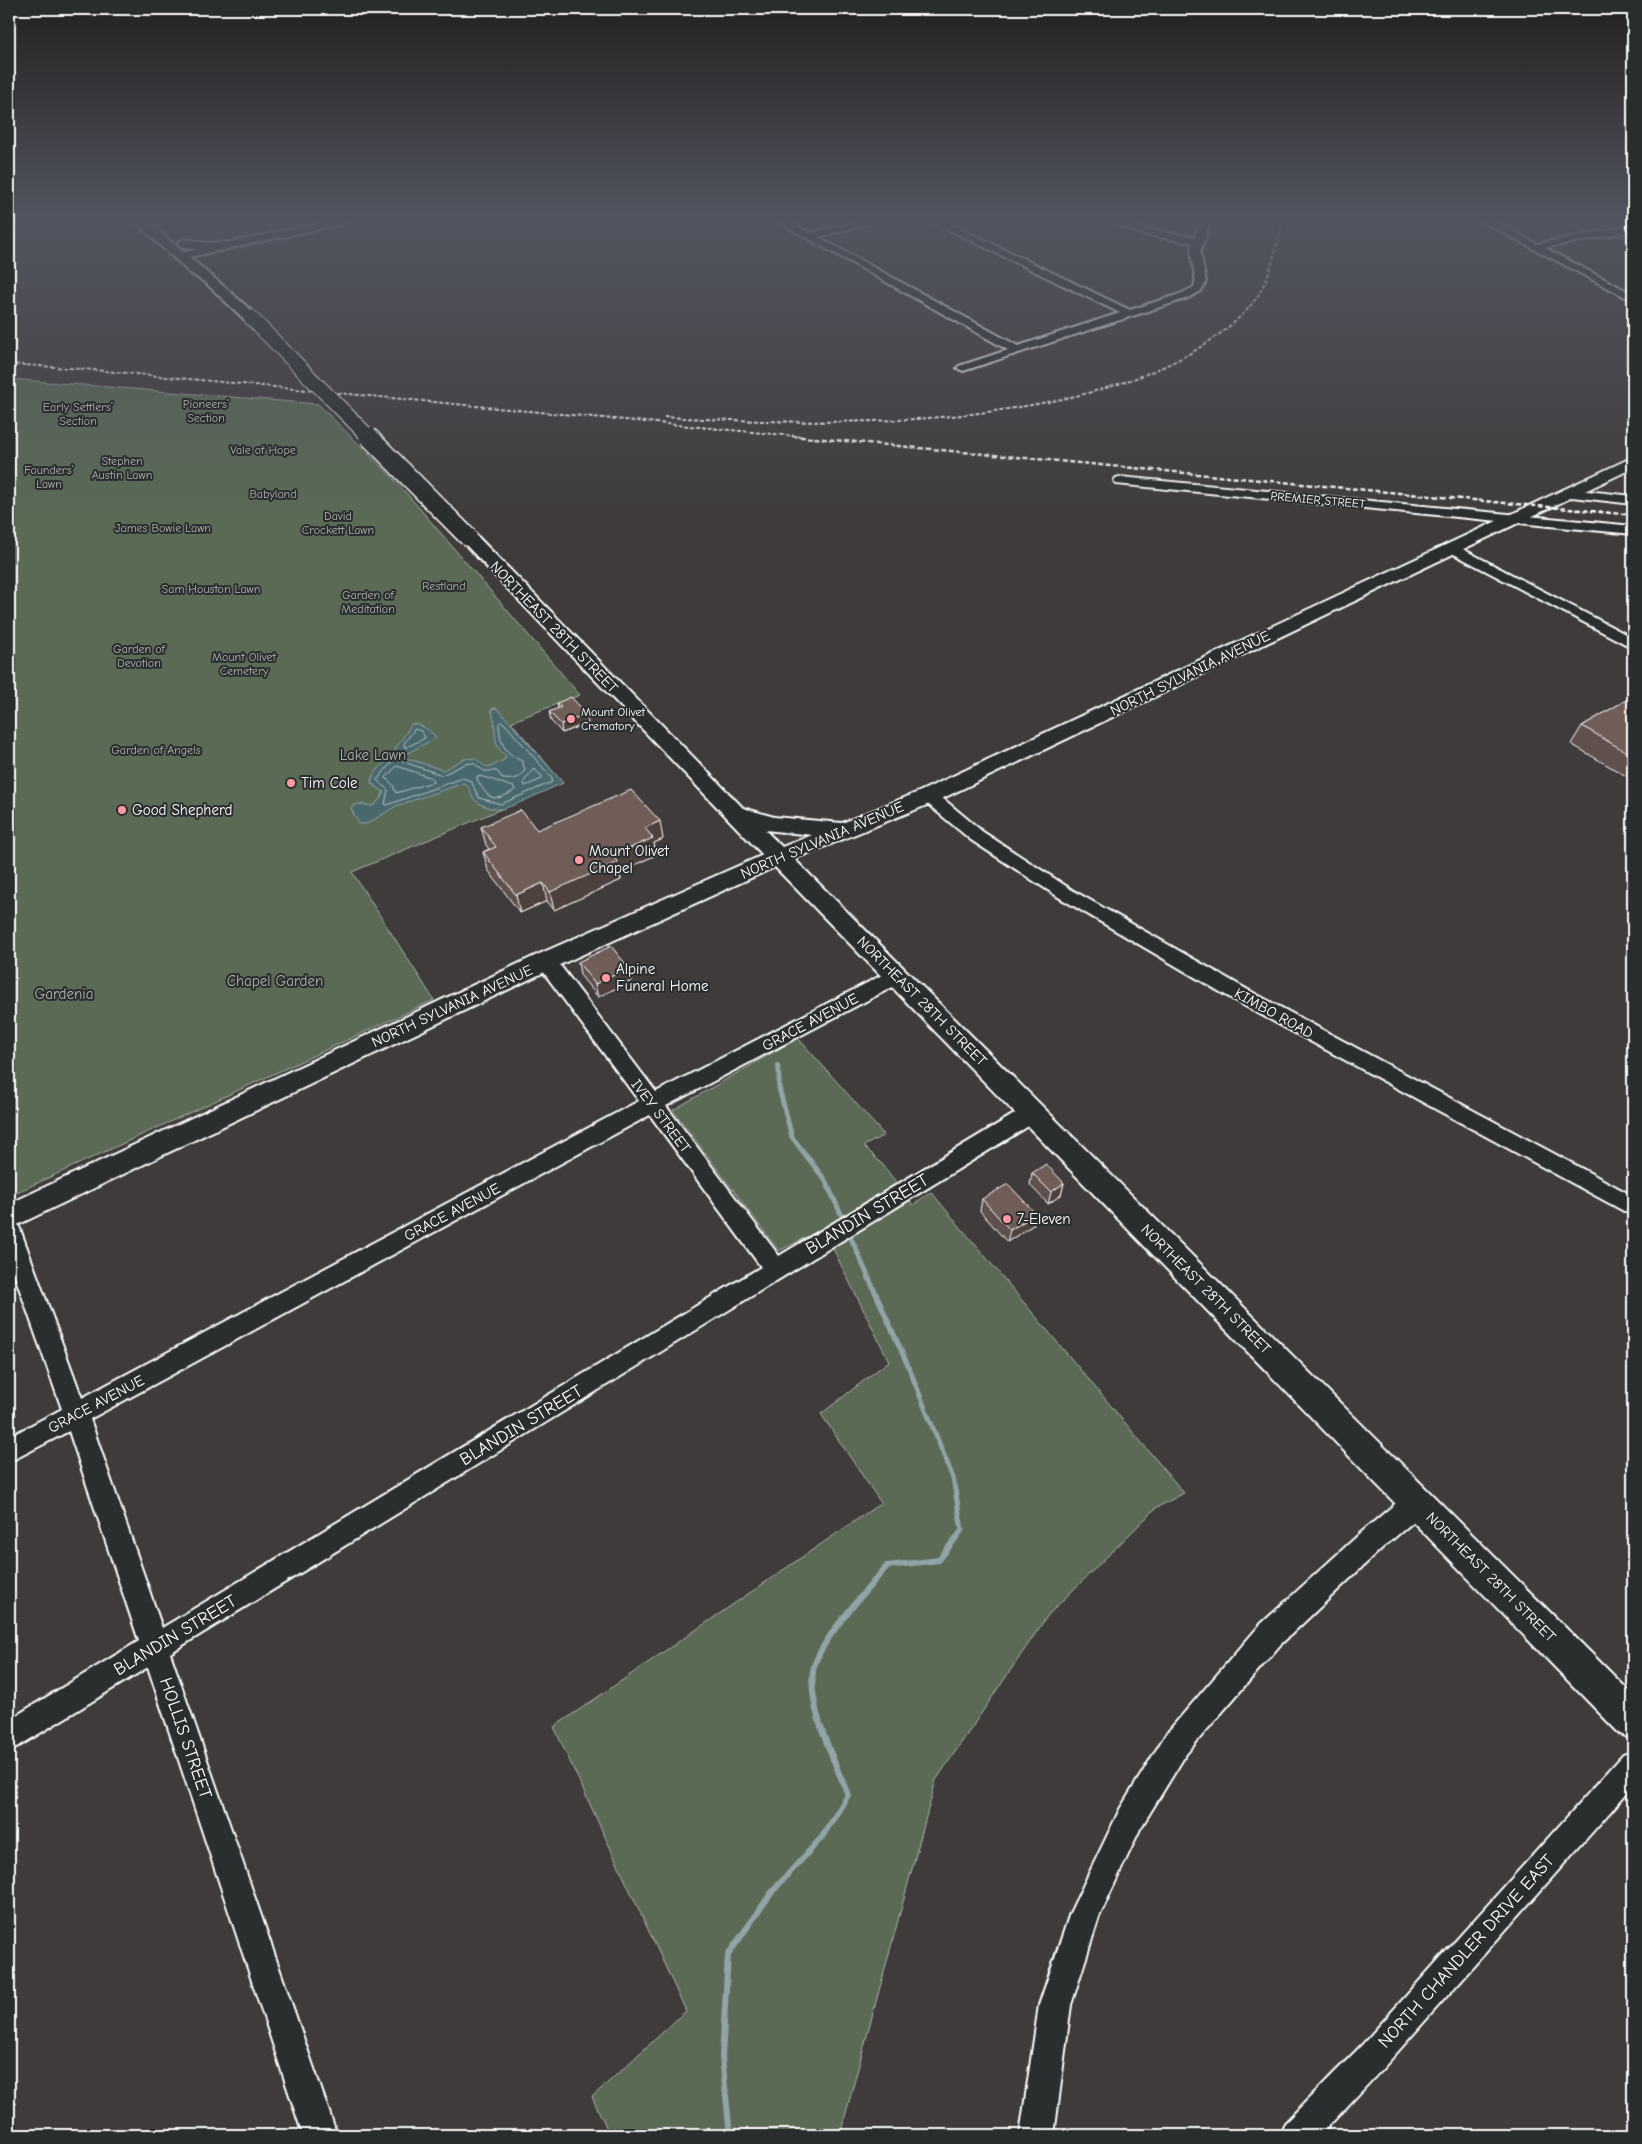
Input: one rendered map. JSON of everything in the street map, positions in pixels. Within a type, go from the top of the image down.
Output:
[{"type":"main road","name":"NORTHEAST 28TH STREET","points":[[252,319],[468,537],[778,857],[1633,1721]]},
{"type":"main road","name":"NORTH SYLVANIA AVENUE","points":[[9,1216],[546,961],[778,857],[929,796],[1633,462]]},
{"type":"main road","points":[[734,812],[766,824],[786,828],[848,829]]},
{"type":"street","points":[[960,319],[1016,350]]},
{"type":"street","points":[[963,368],[1112,319]]},
{"type":"street","points":[[1609,473],[1610,484],[1633,500]]},
{"type":"street","name":"PREMIER STREET","points":[[1120,481],[1633,530]]},
{"type":"street","points":[[1568,493],[1633,500]]},
{"type":"street","points":[[1453,548],[1633,644]]},
{"type":"street","name":"KIMBO ROAD","points":[[929,796],[977,836],[1082,903],[1241,995],[1633,1207]]},
{"type":"street","name":"IVEY STREET","points":[[546,961],[777,1270]]},
{"type":"street","name":"GRACE AVENUE","points":[[9,1450],[652,1104],[897,976]]},
{"type":"street","name":"BLANDIN STREET","points":[[9,1736],[1033,1113]]},
{"type":"street","name":"HOLLIS STREET","points":[[9,1229],[76,1415],[320,2135]]},
{"type":"street","points":[[1037,2135],[1055,2005],[1085,1913],[1130,1819],[1176,1744],[1270,1635],[1372,1540],[1417,1502]]},
{"type":"street","name":"NORTH CHANDLER DRIVE EAST","points":[[1296,2135],[1379,2049],[1633,1765]]},
{"type":"green space","name":"Mount Olivet Cemetery","points":[[9,379],[318,404],[395,480],[580,695],[511,722],[563,783],[352,872],[434,1000],[9,1196]]},
{"type":"green space","points":[[798,1038],[884,1135],[864,1146],[883,1165],[913,1205],[931,1192],[1184,1493],[1156,1508],[1048,1615],[936,1780],[840,2135],[610,2135],[592,2097],[686,2011],[554,1727],[881,1503],[821,1414],[889,1361],[835,1253],[826,1227],[779,1251],[673,1110]]},
{"type":"water","points":[[494,708],[498,709],[563,783],[516,804],[499,809],[488,807],[476,801],[464,783],[396,806],[367,824],[359,824],[351,809],[359,804],[373,806],[380,799],[384,792],[371,783],[373,775],[392,754],[412,724],[422,726],[437,737],[408,753],[405,756],[406,758],[443,770],[464,759],[475,758],[485,766],[490,767],[504,760],[506,756],[501,751],[496,740],[491,710]]},
{"type":"building","points":[[1633,696],[1633,756],[1582,726]]},
{"type":"building","points":[[571,697],[587,714],[561,724],[549,712],[561,707],[557,703]]},
{"type":"building","name":"Mount Olivet Chapel","points":[[631,790],[660,821],[645,828],[653,838],[612,856],[618,862],[550,892],[543,883],[516,895],[483,852],[496,847],[481,827],[521,810],[537,830]]},
{"type":"building","points":[[611,946],[629,968],[595,984],[578,962]]},
{"type":"building","points":[[1046,1164],[1064,1183],[1051,1192],[1032,1173]]},
{"type":"building","points":[[1008,1184],[1036,1214],[1010,1230],[982,1199]]},
{"type":"waterway","points":[[778,1065],[779,1079]]},
{"type":"waterway","points":[[779,1079],[779,1088],[792,1137],[825,1180],[842,1216]]},
{"type":"waterway","points":[[851,1238],[909,1368],[953,1478],[962,1530],[951,1545]]},
{"type":"waterway","points":[[730,2135],[722,2057],[728,1955],[772,1892],[822,1837],[848,1795],[823,1734],[814,1702],[813,1671],[817,1659],[844,1617],[887,1566],[939,1560],[952,1543]]},
{"type":"railway","points":[[664,417],[845,422],[936,417],[1026,406],[1091,392],[1154,371],[1194,351],[1220,334],[1238,319]]},
{"type":"railway","points":[[9,364],[83,369],[805,437]]},
{"type":"railway","points":[[792,436],[1633,515]]},
{"type":"place","name":"Mount Olivet Crematory","points":[[571,719]]},
{"type":"place","name":"Tim Cole","points":[[291,783]]},
{"type":"place","name":"Good Shepherd","points":[[122,810]]},
{"type":"place","name":"Mount Olivet Chapel","points":[[579,860]]},
{"type":"place","name":"Alpine Funeral Home","points":[[606,978]]},
{"type":"place","name":"7-Eleven","points":[[1007,1219]]},
{"type":"park label","name":"Pioneers’ Section","points":[[206,411]]},
{"type":"park label","name":"Early Settlers’ Section","points":[[78,414]]},
{"type":"park label","name":"Vale of Hope","points":[[263,450]]},
{"type":"park label","name":"Stephen Austin Lawn","points":[[122,468]]},
{"type":"park label","name":"Founders’ Lawn","points":[[49,477]]},
{"type":"park label","name":"Babyland","points":[[273,494]]},
{"type":"park label","name":"David Crockett Lawn","points":[[338,523]]},
{"type":"park label","name":"James Bowie Lawn","points":[[163,528]]},
{"type":"park label","name":"Restland","points":[[444,586]]},
{"type":"park label","name":"Sam Houston Lawn","points":[[211,589]]},
{"type":"park label","name":"Garden of Meditation","points":[[368,602]]},
{"type":"park label","name":"Garden of Devotion","points":[[139,656]]},
{"type":"park label","name":"Garden of Angels","points":[[156,750]]},
{"type":"park label","name":"Lake Lawn","points":[[373,755]]},
{"type":"park label","name":"Chapel Garden","points":[[275,981]]},
{"type":"park label","name":"Gardenia","points":[[64,994]]}]
